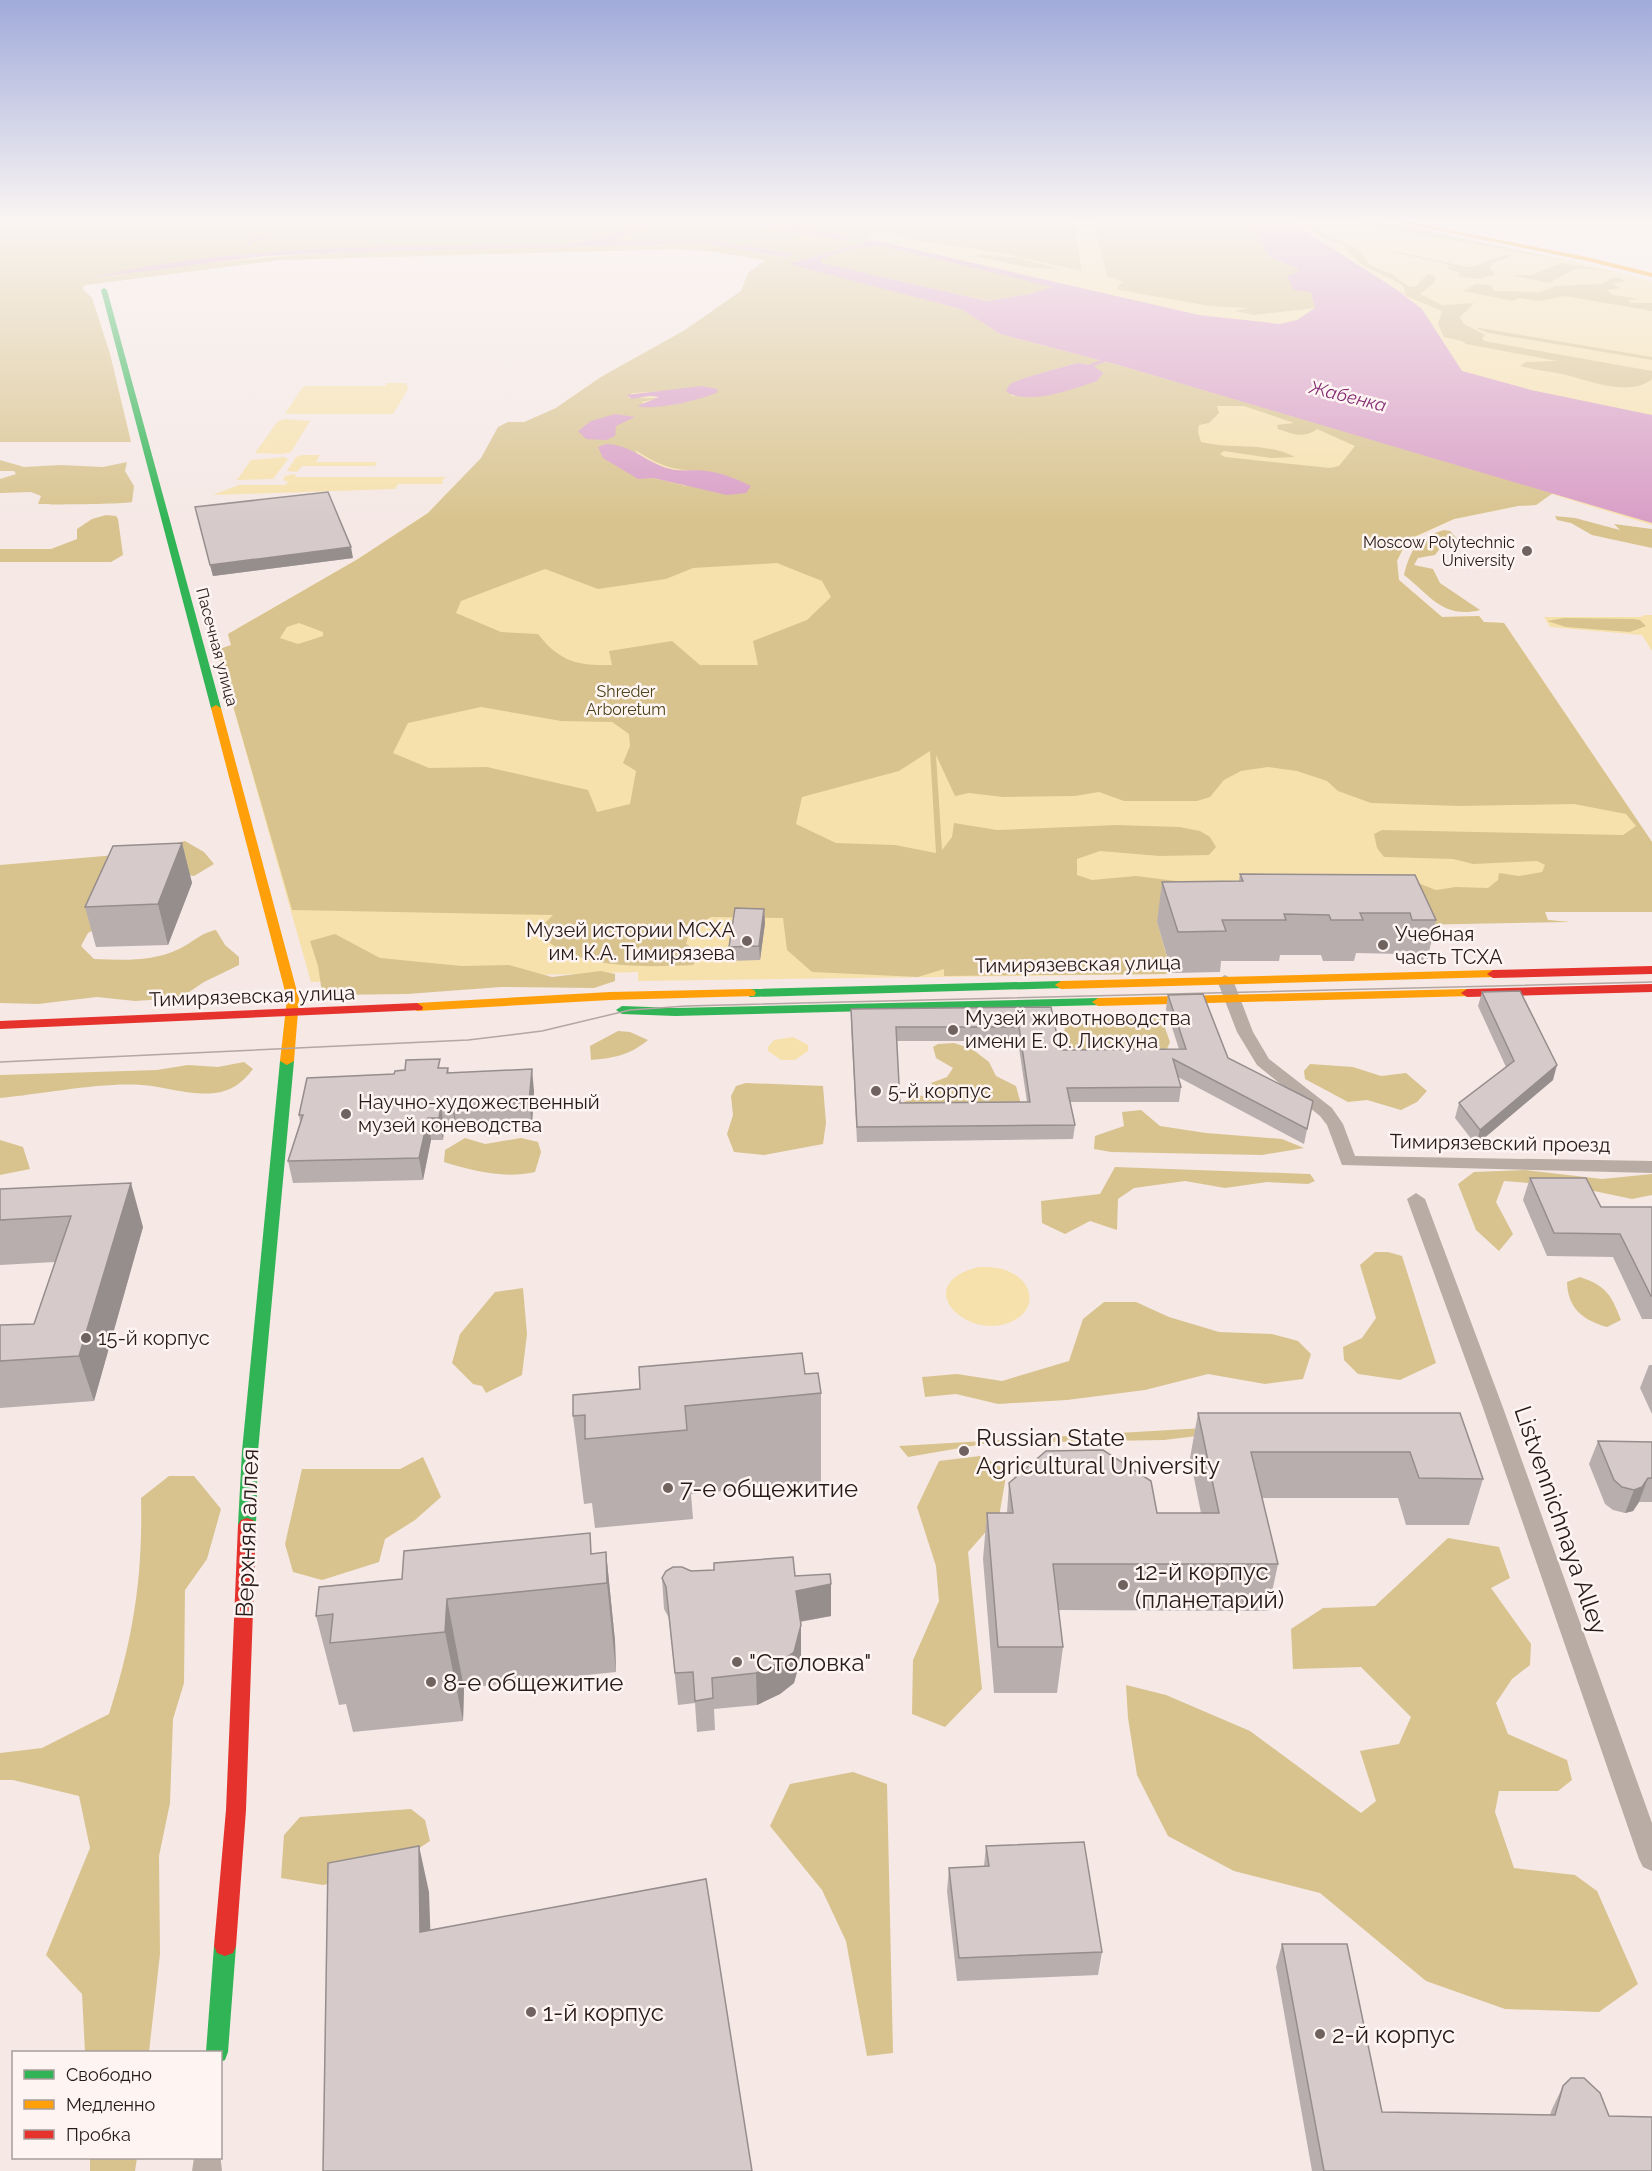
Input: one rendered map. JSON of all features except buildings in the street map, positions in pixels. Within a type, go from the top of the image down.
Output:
[{"type":"main road","name":"Пасечная улица","points":[[112,320],[293,999],[293,1014]]},
{"type":"main road","name":"Тимирязевская улица","points":[[0,1025],[506,1004],[610,996],[1652,970]]},
{"type":"main road","name":"Тимирязевская улица","points":[[506,1004],[675,1012],[1652,988]]},
{"type":"main road","name":"Верхняя аллея","points":[[217,2051],[236,1810],[250,1451],[287,1050],[293,1014]]},
{"type":"street","points":[[1225,980],[1232,998]]},
{"type":"street","name":"Тимирязевский проезд","points":[[1232,998],[1245,1032],[1263,1062],[1326,1112],[1335,1124],[1348,1161],[1652,1167]]},
{"type":"street","name":"Listvennichnaya Alley","points":[[1416,1199],[1492,1405],[1652,1859]]},
{"type":"green space","points":[[0,320],[99,320],[110,354],[131,442],[0,442]]},
{"type":"green space","points":[[0,320],[99,320],[110,354],[131,442],[0,442]]},
{"type":"green space","name":"Shreder Arboretum","points":[[699,320],[1652,320],[1652,525],[1551,494],[1536,505],[1518,506],[1454,519],[1407,541],[1397,561],[1399,580],[1442,617],[1479,616],[1484,622],[1504,623],[1652,842],[1652,912],[1544,912],[1548,920],[1570,922],[1157,922],[1172,974],[638,981],[638,972],[311,982],[217,650],[231,645],[228,634],[358,559],[428,513],[448,492],[556,408],[601,377]]},
{"type":"green space","name":"Shreder Arboretum","points":[[699,320],[979,320],[1000,334],[1122,366],[1553,493],[1536,505],[1518,506],[1454,519],[1407,540],[1397,561],[1399,580],[1442,617],[1479,616],[1484,622],[1504,623],[1652,842],[1652,912],[1545,912],[1548,920],[1570,922],[1410,925],[1405,878],[1436,890],[1456,887],[1488,888],[1498,880],[1499,873],[1519,876],[1542,872],[1545,865],[1537,861],[1473,864],[1453,859],[1384,857],[1377,848],[1374,834],[1382,830],[1623,835],[1636,826],[1626,814],[1574,804],[1460,806],[1371,803],[1338,791],[1327,781],[1297,771],[1268,767],[1241,771],[1224,780],[1210,797],[1197,801],[1124,801],[1099,792],[1075,796],[1003,797],[969,793],[955,796],[936,755],[942,850],[952,837],[954,823],[997,830],[1117,825],[1179,827],[1200,831],[1210,837],[1216,847],[1209,855],[1160,856],[1100,851],[1077,859],[1077,875],[1092,880],[1136,876],[1192,883],[1157,922],[1172,974],[944,976],[944,969],[918,977],[812,972],[787,950],[783,918],[711,917],[690,929],[686,944],[700,952],[693,965],[635,966],[595,961],[559,948],[543,938],[543,925],[553,915],[292,910],[217,650],[231,645],[228,634],[358,559],[428,513],[481,458],[498,427],[508,422],[524,422],[556,408],[601,377]],"holes":[[[1077,363],[1092,365],[1097,381],[1040,396],[1011,396],[1024,378]],[[702,386],[691,400],[652,407],[641,402],[659,398],[628,398],[632,393],[685,390]],[[1217,406],[1244,406],[1294,423],[1277,425],[1278,429],[1303,435],[1317,429],[1355,446],[1339,466],[1330,468],[1225,457],[1220,454],[1224,451],[1271,458],[1295,457],[1260,447],[1201,442],[1198,432],[1199,425],[1209,423],[1219,413]],[[635,450],[669,467],[706,471],[686,486],[653,478]],[[777,563],[822,581],[831,597],[807,620],[753,641],[758,665],[700,665],[672,641],[609,651],[612,665],[589,665],[562,656],[538,634],[501,632],[456,613],[461,601],[545,569],[598,589],[666,579],[693,568]],[[299,623],[323,632],[323,636],[298,644],[280,638],[287,627]],[[481,707],[561,721],[612,722],[629,734],[630,746],[623,763],[636,771],[630,804],[597,812],[588,790],[487,767],[429,768],[393,753],[408,723]],[[930,751],[936,853],[895,845],[836,843],[796,824],[802,797],[899,771]]]},
{"type":"green space","points":[[1439,320],[1462,320],[1464,324],[1485,335],[1482,338],[1484,341],[1652,371],[1652,379],[1632,387],[1620,387],[1530,369],[1520,366],[1526,362],[1557,361],[1466,344],[1444,337],[1438,324]]},
{"type":"green space","points":[[1477,329],[1652,357],[1652,360],[1489,333]]},
{"type":"green space","points":[[387,383],[406,383],[408,389],[393,414],[285,414],[302,388],[306,386],[385,386]]},
{"type":"green space","points":[[285,419],[310,421],[291,452],[255,453],[278,421]]},
{"type":"green space","points":[[320,455],[316,462],[377,462],[375,466],[302,466],[297,472],[287,471],[296,457]]},
{"type":"green space","points":[[284,457],[288,459],[273,479],[237,480],[251,460]]},
{"type":"green space","points":[[0,460],[24,467],[60,465],[103,467],[127,462],[125,471],[134,486],[132,502],[38,504],[41,496],[31,492],[0,493],[0,479],[16,474],[14,471],[0,471]]},
{"type":"green space","points":[[296,474],[295,477],[446,477],[442,480],[443,484],[398,484],[395,489],[213,495],[239,485],[286,485],[288,482],[283,480],[285,476]]},
{"type":"green space","points":[[106,515],[116,516],[118,519],[123,555],[111,562],[0,562],[0,549],[51,549],[77,539],[77,529],[92,519]]},
{"type":"green space","points":[[1555,516],[1575,518],[1620,530],[1614,524],[1652,529],[1652,548],[1592,535],[1571,523],[1557,520]]},
{"type":"green space","points":[[1444,530],[1450,531],[1460,542],[1442,546],[1435,555],[1418,558],[1414,565],[1433,569],[1440,583],[1480,610],[1456,611],[1438,604],[1404,575],[1409,558],[1416,546],[1428,536]]},
{"type":"green space","points":[[1652,615],[1652,651],[1642,635],[1550,627],[1544,617],[1641,617]]},
{"type":"green space","points":[[1564,618],[1633,619],[1640,620],[1646,626],[1630,632],[1566,627],[1547,621]]},
{"type":"green space","points":[[185,841],[204,852],[214,864],[194,876],[171,873],[115,918],[88,933],[81,946],[94,959],[148,958],[179,949],[200,936],[216,930],[225,945],[239,957],[239,965],[204,982],[180,998],[135,1001],[97,997],[38,1004],[0,1003],[0,865],[139,853]]},
{"type":"green space","points":[[335,934],[380,958],[462,966],[509,965],[552,977],[601,971],[615,974],[615,981],[594,988],[501,987],[407,994],[329,995],[322,992],[318,966],[310,941]]},
{"type":"green space","points":[[1161,1017],[1170,1042],[1162,1060],[1091,1056],[1063,1043],[1065,1026],[1085,1020]]},
{"type":"green space","points":[[618,1031],[630,1032],[648,1040],[621,1055],[591,1060],[590,1046]]},
{"type":"green space","points":[[793,1037],[808,1045],[808,1051],[795,1060],[781,1060],[768,1051],[768,1047],[774,1040]]},
{"type":"green space","points":[[954,1043],[972,1049],[989,1062],[996,1076],[1016,1086],[1022,1108],[905,1110],[904,1102],[918,1096],[933,1095],[935,1090],[931,1083],[947,1077],[953,1068],[936,1058],[933,1047],[938,1044]]},
{"type":"green space","points":[[244,1062],[253,1069],[245,1078],[232,1088],[215,1093],[126,1085],[0,1098],[0,1075],[157,1070],[188,1065],[218,1067]]},
{"type":"green space","points":[[1310,1064],[1353,1067],[1381,1076],[1406,1073],[1427,1091],[1417,1102],[1401,1110],[1367,1100],[1348,1102],[1305,1079],[1304,1071]]},
{"type":"green space","points":[[746,1083],[823,1086],[826,1123],[823,1144],[764,1155],[734,1152],[727,1134],[733,1115],[731,1096],[736,1086]]},
{"type":"green space","points":[[1141,1110],[1160,1126],[1206,1133],[1282,1139],[1304,1148],[1262,1155],[1111,1152],[1094,1149],[1095,1136],[1124,1126],[1122,1112]]},
{"type":"green space","points":[[465,1138],[485,1144],[521,1138],[538,1142],[541,1152],[535,1172],[501,1174],[478,1171],[444,1162],[445,1150]]},
{"type":"green space","points":[[0,1140],[23,1147],[30,1169],[0,1175]]},
{"type":"green space","points":[[1115,1167],[1310,1174],[1315,1181],[1308,1184],[1267,1182],[1225,1188],[1185,1181],[1134,1188],[1118,1199],[1117,1230],[1090,1221],[1065,1234],[1042,1223],[1041,1201],[1100,1194]]},
{"type":"green space","points":[[1525,1170],[1602,1179],[1652,1174],[1652,1195],[1632,1199],[1575,1187],[1504,1181],[1496,1202],[1513,1234],[1499,1251],[1476,1230],[1458,1184],[1474,1172]]},
{"type":"green space","points":[[1375,1252],[1388,1252],[1402,1256],[1436,1363],[1400,1380],[1358,1374],[1344,1360],[1343,1347],[1362,1338],[1376,1318],[1360,1265]]},
{"type":"green space","points":[[979,1267],[991,1267],[1010,1272],[1027,1287],[1030,1300],[1018,1318],[1001,1325],[983,1325],[967,1320],[954,1310],[947,1299],[947,1287],[957,1276]]},
{"type":"green space","points":[[1580,1277],[1596,1284],[1606,1292],[1621,1320],[1607,1327],[1591,1321],[1578,1312],[1570,1299],[1567,1282]]},
{"type":"green space","points":[[523,1288],[527,1334],[522,1375],[486,1393],[482,1386],[473,1384],[452,1363],[460,1334],[495,1292]]},
{"type":"green space","points":[[1104,1302],[1136,1302],[1169,1317],[1219,1332],[1272,1334],[1298,1341],[1311,1354],[1303,1379],[1265,1384],[1208,1374],[1145,1390],[1067,1400],[998,1404],[956,1394],[925,1397],[922,1377],[957,1374],[1002,1381],[1069,1361],[1083,1319]]},
{"type":"green space","points":[[1424,1415],[1247,1430],[1164,1440],[989,1443],[908,1457],[899,1446]]},
{"type":"green space","points":[[980,1456],[1007,1470],[999,1517],[968,1552],[982,1689],[945,1727],[912,1714],[913,1660],[939,1601],[936,1566],[917,1507],[939,1461]]},
{"type":"green space","points":[[423,1457],[441,1497],[415,1520],[385,1539],[379,1562],[322,1580],[293,1572],[285,1544],[302,1469],[400,1469]]},
{"type":"green space","points":[[169,1476],[194,1476],[221,1509],[207,1559],[185,1590],[184,1683],[173,1719],[170,1803],[159,1856],[160,1954],[149,2051],[85,2051],[82,1994],[46,1955],[90,1848],[79,1796],[13,1780],[0,1780],[0,1753],[42,1748],[109,1714],[135,1608],[140,1555],[141,1498]]},
{"type":"green space","points":[[1448,1538],[1499,1547],[1510,1578],[1491,1588],[1531,1644],[1530,1665],[1512,1679],[1496,1703],[1508,1734],[1567,1760],[1572,1780],[1558,1791],[1499,1791],[1495,1812],[1514,1868],[1575,1875],[1597,1891],[1638,1984],[1599,2012],[1505,2009],[1426,1981],[1320,1893],[1234,1871],[1168,1836],[1137,1775],[1128,1718],[1126,1685],[1166,1695],[1250,1731],[1361,1813],[1376,1801],[1360,1751],[1399,1744],[1411,1717],[1361,1667],[1293,1669],[1291,1629],[1323,1608],[1375,1606]]},
{"type":"green space","points":[[853,1772],[887,1784],[893,2053],[867,2056],[846,1941],[822,1890],[770,1826],[790,1784]]},
{"type":"green space","points":[[411,1809],[425,1820],[430,1841],[388,1869],[323,1885],[281,1878],[284,1835],[300,1817]]},
{"type":"green space","points":[[90,2159],[137,2159],[135,2171],[90,2171]]},
{"type":"water","name":"Жабенка","points":[[979,320],[1247,320],[1280,324],[1296,320],[1429,320],[1462,371],[1531,390],[1652,415],[1652,523],[1122,366],[1000,334]]},
{"type":"water","points":[[1077,363],[1092,365],[1103,373],[1097,381],[1051,395],[1026,397],[1006,391],[1010,384],[1024,378]]},
{"type":"water","points":[[702,386],[717,389],[718,392],[689,401],[654,407],[637,406],[659,397],[632,399],[626,395]]},
{"type":"water","points":[[615,414],[635,417],[616,426],[615,436],[606,440],[586,439],[578,431],[591,421]]},
{"type":"water","points":[[606,444],[628,449],[667,468],[713,472],[751,486],[746,493],[727,495],[653,478],[638,479],[603,458],[598,447]]},
{"type":"waterway","points":[[1092,365],[1103,361]]},
{"type":"tram line","points":[[0,1062],[468,1040],[542,1031],[630,1010],[686,1006],[1652,982]]},
{"type":"traffic: fast","points":[[112,320],[216,708]]},
{"type":"traffic: fast","points":[[750,993],[1061,985]]},
{"type":"traffic: fast","points":[[622,1010],[675,1012],[1098,1002]]},
{"type":"traffic: fast","points":[[247,1525],[250,1451],[287,1061]]},
{"type":"traffic: fast","points":[[217,2051],[225,1946]]},
{"type":"traffic: slow","points":[[216,708],[293,999],[287,1061]]},
{"type":"traffic: slow","points":[[1061,985],[1493,974]]},
{"type":"traffic: slow","points":[[417,1007],[610,996],[750,993]]},
{"type":"traffic: slow","points":[[1098,1002],[1467,993]]},
{"type":"traffic: jam","points":[[1493,974],[1652,970]]},
{"type":"traffic: jam","points":[[1467,993],[1652,988]]},
{"type":"traffic: jam","points":[[0,1025],[417,1007]]},
{"type":"traffic: jam","points":[[225,1946],[236,1810],[247,1525]]},
{"type":"place","name":"Moscow Polytechnic University","points":[[1527,551]]},
{"type":"place","name":"Музей истории МСХА им. К.А. Тимирязева","points":[[747,941]]},
{"type":"place","name":"Учебная часть ТСХА","points":[[1383,945]]},
{"type":"place","name":"Музей животноводства имени Е. Ф. Лискуна","points":[[953,1030]]},
{"type":"place","name":"5-й корпус","points":[[876,1091]]},
{"type":"place","name":"Научно-художественный музей коневодства","points":[[346,1114]]},
{"type":"place","name":"15-й корпус","points":[[86,1338]]},
{"type":"place","name":"Russian State Agricultural University","points":[[964,1451]]},
{"type":"place","name":"7-е общежитие","points":[[668,1488]]},
{"type":"place","name":"12-й корпус (планетарий)","points":[[1123,1585]]},
{"type":"place","name":"\"Столовка\"","points":[[737,1662]]},
{"type":"place","name":"8-е общежитие","points":[[431,1682]]},
{"type":"place","name":"1-й корпус","points":[[531,2012]]},
{"type":"place","name":"2-й корпус","points":[[1320,2034]]}]
